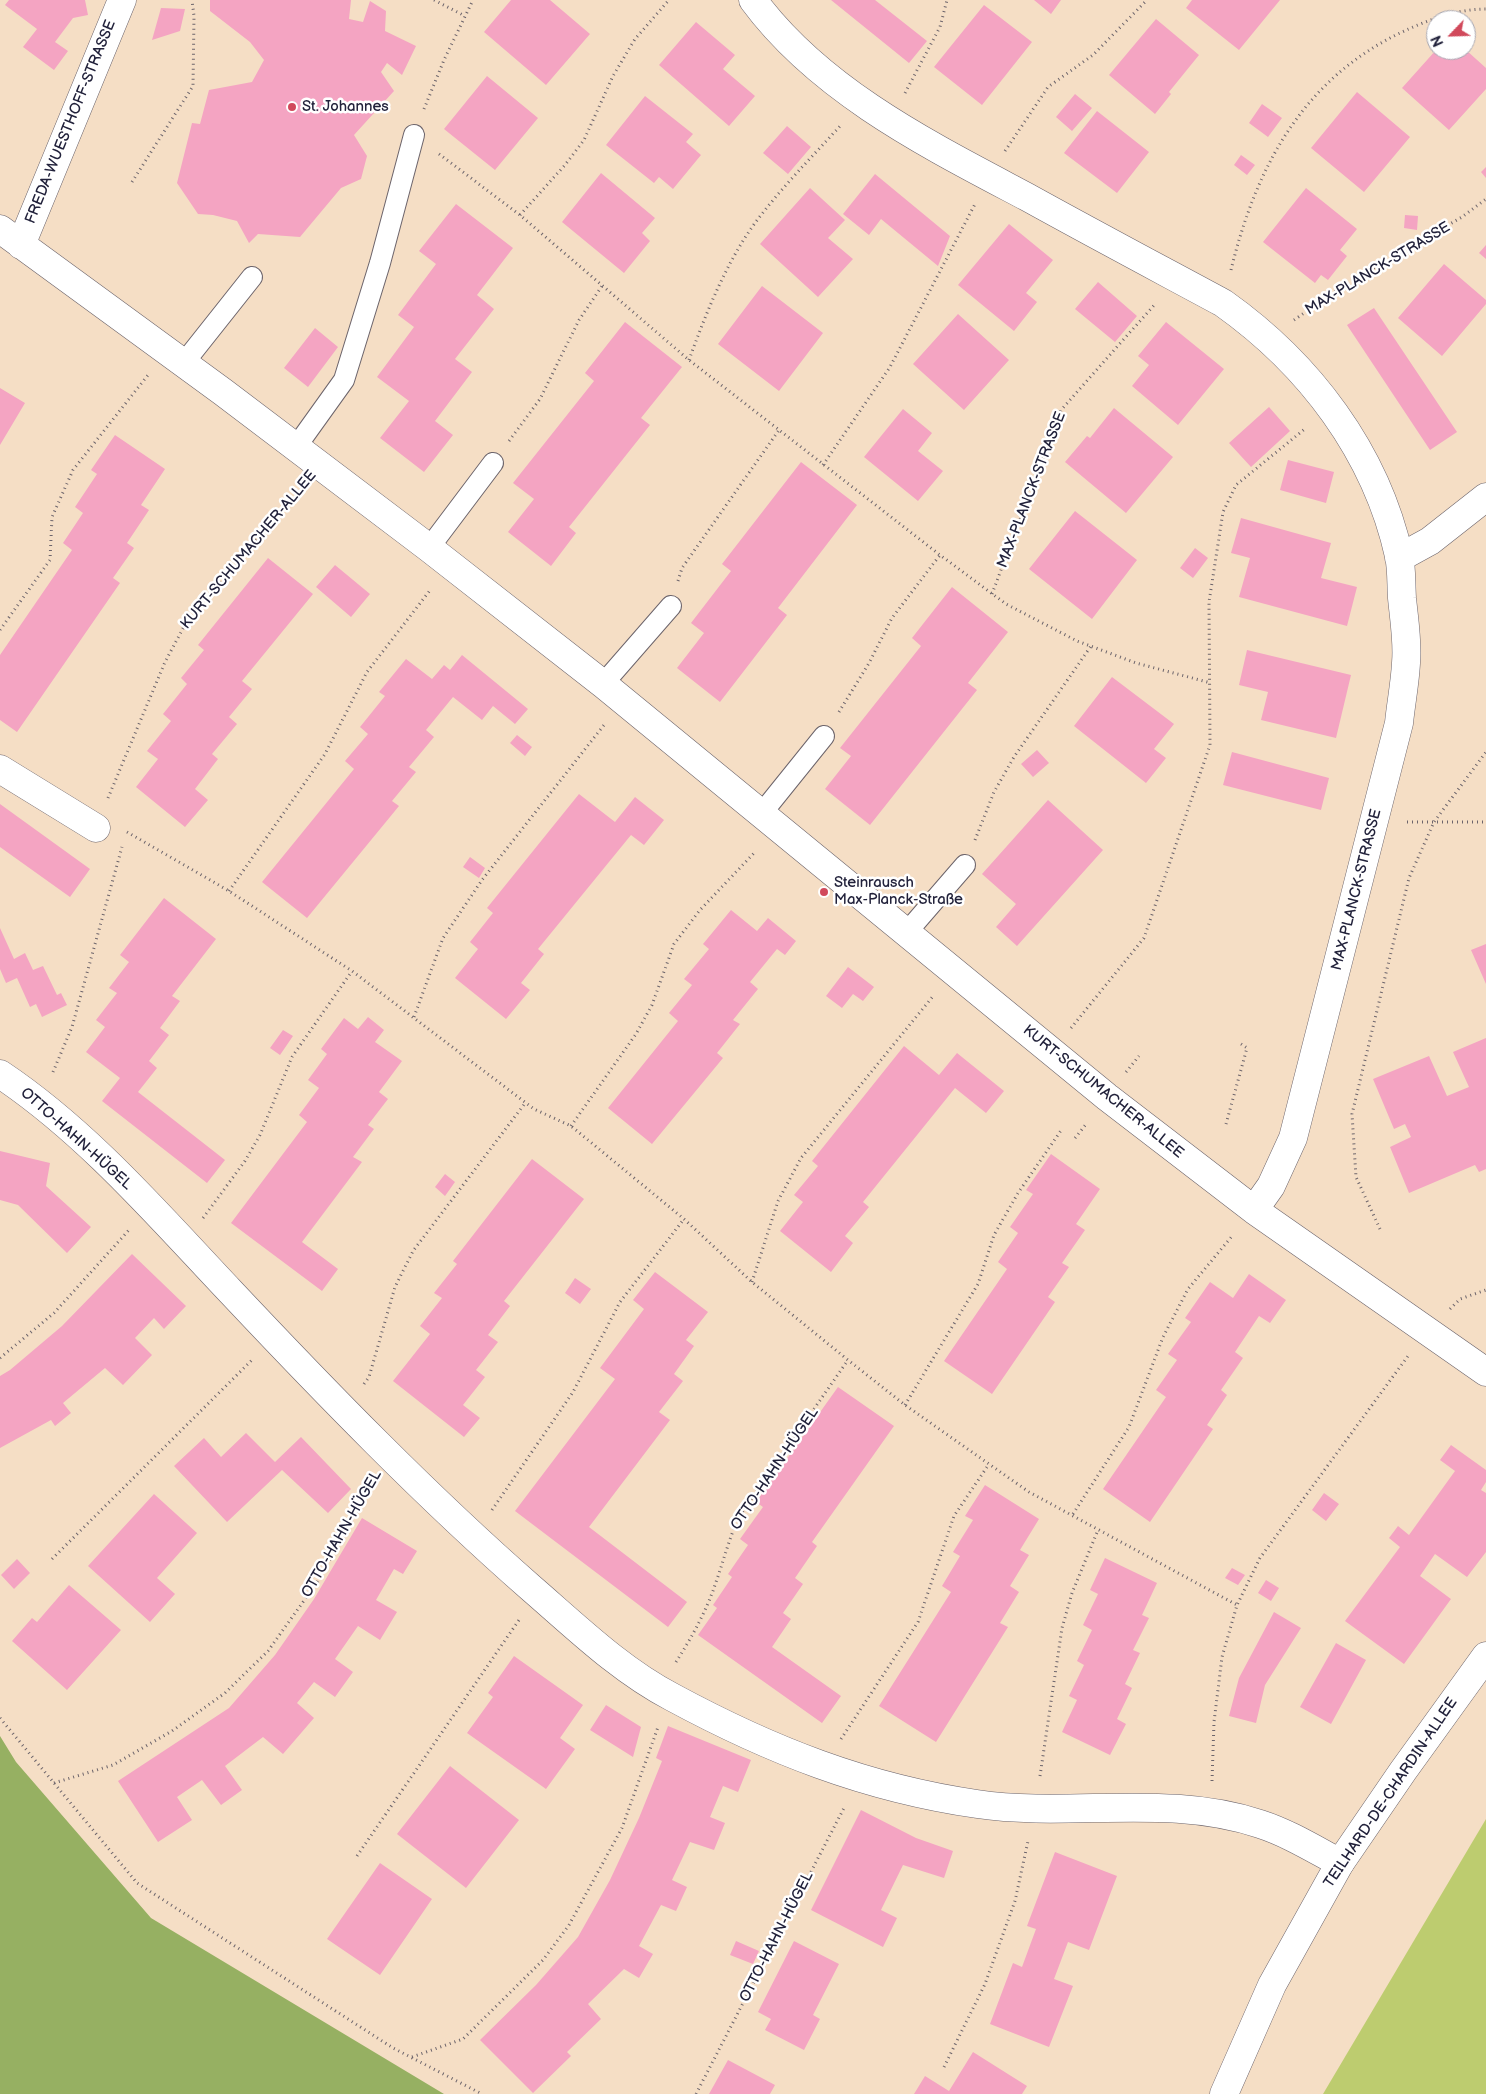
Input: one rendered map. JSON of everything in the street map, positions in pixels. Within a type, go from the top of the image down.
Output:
[{"type":"street","name":"FREDA-WUESTHOFF-STRASSE","points":[[11,237],[122,0]]},
{"type":"street","name":"MAX-PLANCK-STRASSE","points":[[753,0],[767,19],[812,62],[862,103],[990,178],[1223,303],[1273,342],[1332,407],[1366,463],[1384,504],[1400,558],[1406,661],[1399,723],[1293,1138],[1271,1186],[1254,1210]]},
{"type":"street","name":"KURT-SCHUMACHER-ALLEE","points":[[11,237],[296,447],[429,548],[770,820],[1107,1097],[1254,1210],[1486,1372]]},
{"type":"street","points":[[1400,558],[1430,541],[1486,497]]},
{"type":"street","points":[[0,769],[96,828]]},
{"type":"street","name":"OTTO-HAHN-HÜGEL","points":[[0,1074],[37,1102],[96,1153],[150,1206],[274,1338],[474,1538],[618,1661],[663,1692],[767,1745],[859,1779],[977,1804],[1035,1809],[1165,1807],[1211,1812],[1260,1824],[1340,1863]]},
{"type":"street","name":"TEILHARD-DE-CHARDIN-ALLEE","points":[[1224,2094],[1272,1985],[1340,1863],[1403,1771],[1486,1656]]},
{"type":"lane","points":[[296,447],[344,380],[380,263],[414,135]]},
{"type":"lane","points":[[175,358],[252,277]]},
{"type":"lane","points":[[429,548],[493,462]]},
{"type":"lane","points":[[613,693],[671,606]]},
{"type":"lane","points":[[770,820],[824,736]]},
{"type":"lane","points":[[907,932],[965,866]]},
{"type":"path","points":[[132,182],[193,86],[194,16],[192,0]]},
{"type":"path","points":[[434,0],[465,16]]},
{"type":"path","points":[[473,0],[444,60],[414,135],[520,215],[689,360],[1006,604],[1091,646],[1136,662],[1211,683]]},
{"type":"path","points":[[520,215],[584,140],[613,76],[635,39],[669,0]]},
{"type":"path","points":[[890,120],[940,27],[947,0]]},
{"type":"path","points":[[823,464],[890,367],[934,279],[1015,135],[1048,88],[1093,55],[1147,0]]},
{"type":"path","points":[[1223,303],[1241,228],[1259,184],[1277,148],[1317,92],[1344,67],[1387,39],[1445,15],[1486,8]]},
{"type":"path","points":[[689,360],[732,261],[754,224],[779,192],[862,103]]},
{"type":"path","name":"MAX-PLANCK-STRASSE","points":[[1273,342],[1293,321],[1343,286],[1454,222],[1486,199]]},
{"type":"path","name":"MAX-PLANCK-STRASSE","points":[[992,594],[1061,410],[1177,278]]},
{"type":"path","points":[[493,462],[540,399],[579,320],[602,286]]},
{"type":"path","points":[[0,630],[50,560],[52,517],[73,470],[175,358]]},
{"type":"path","points":[[1051,1051],[1144,938],[1210,745],[1209,602],[1223,512],[1236,485],[1332,407]]},
{"type":"path","points":[[671,606],[682,568],[779,430]]},
{"type":"path","name":"KURT-SCHUMACHER-ALLEE","points":[[96,828],[165,662],[187,621],[320,465]]},
{"type":"path","points":[[824,736],[869,663],[892,618],[940,555]]},
{"type":"path","points":[[229,891],[283,817],[325,754],[367,672],[450,565]]},
{"type":"path","points":[[965,866],[994,792],[1014,757],[1091,646]]},
{"type":"path","points":[[414,1017],[443,938],[613,693]]},
{"type":"path","points":[[1380,1229],[1356,1177],[1352,1114],[1409,878],[1434,822],[1486,752]]},
{"type":"path","points":[[1376,813],[1409,823],[1486,822]]},
{"type":"path","points":[[571,1126],[636,1034],[652,1005],[674,944],[770,820]]},
{"type":"path","points":[[96,828],[126,832],[229,891],[352,971],[534,1109],[571,1126],[684,1219],[752,1282],[904,1405],[1029,1492],[1073,1514],[1098,1530],[1237,1605]]},
{"type":"path","points":[[37,1102],[56,1066],[72,1027],[126,832]]},
{"type":"path","points":[[184,1243],[245,1161],[260,1136],[292,1057],[352,971]]},
{"type":"path","points":[[752,1282],[778,1201],[801,1158],[954,971]]},
{"type":"path","points":[[1226,1124],[1247,1048],[1238,1042]]},
{"type":"path","points":[[347,1411],[369,1377],[395,1287],[413,1251],[526,1102]]},
{"type":"path","points":[[904,1405],[978,1284],[994,1235],[1018,1193],[1062,1128]]},
{"type":"path","points":[[0,1358],[54,1313],[150,1206]]},
{"type":"path","points":[[1073,1514],[1130,1427],[1163,1337],[1188,1289],[1254,1210]]},
{"type":"path","points":[[474,1538],[573,1392],[620,1302],[684,1219]]},
{"type":"path","points":[[1211,1812],[1214,1722],[1222,1657],[1237,1605],[1260,1558],[1426,1331],[1460,1299],[1486,1290]]},
{"type":"path","points":[[52,1559],[274,1338]]},
{"type":"path","name":"OTTO-HAHN-HÜGEL","points":[[411,2058],[463,2039],[543,1960],[569,1926],[622,1828],[641,1779],[663,1692],[693,1635],[716,1583],[727,1542],[739,1517],[848,1360]]},
{"type":"path","name":"OTTO-HAHN-HÜGEL","points":[[54,1783],[113,1765],[172,1730],[224,1693],[268,1652],[318,1581],[389,1453]]},
{"type":"path","points":[[823,1767],[918,1622],[954,1516],[989,1464]]},
{"type":"path","points":[[944,2067],[985,1984],[1015,1901],[1035,1809],[1062,1628],[1072,1592],[1098,1530]]},
{"type":"path","points":[[357,1856],[537,1593]]},
{"type":"path","points":[[0,1718],[137,1883],[393,2048],[482,2094]]},
{"type":"path","name":"OTTO-HAHN-HÜGEL","points":[[696,2094],[859,1779]]},
{"type":"green space","points":[[0,1736],[16,1762],[151,1918],[444,2094],[0,2094]]},
{"type":"green space","points":[[1486,1819],[1486,2094],[1323,2094]]},
{"type":"building","points":[[9,0],[85,0],[88,15],[73,18],[55,42],[68,51],[54,70],[23,47],[37,29],[5,5]]},
{"type":"building","name":"St. Johannes","points":[[210,0],[351,0],[349,19],[363,22],[370,1],[386,11],[385,31],[416,46],[402,75],[387,63],[381,72],[394,91],[354,135],[367,156],[361,179],[341,188],[300,237],[258,234],[249,243],[237,221],[213,215],[198,214],[177,183],[192,123],[200,124],[209,90],[252,82],[264,60],[250,42],[210,11]]},
{"type":"building","points":[[511,0],[550,0],[590,34],[546,85],[484,32]]},
{"type":"building","points":[[831,0],[875,0],[927,41],[909,63]]},
{"type":"building","points":[[1034,0],[1061,0],[1051,14]]},
{"type":"building","points":[[1192,0],[1280,0],[1239,50],[1186,8]]},
{"type":"building","points":[[984,5],[1032,42],[982,105],[934,67]]},
{"type":"building","points":[[161,8],[185,9],[180,31],[152,40]]},
{"type":"building","points":[[1156,19],[1199,55],[1169,92],[1171,94],[1155,114],[1109,75]]},
{"type":"building","points":[[696,22],[735,55],[723,69],[755,96],[729,126],[659,65]]},
{"type":"building","points":[[1476,59],[1486,68],[1486,89],[1449,130],[1402,88],[1427,60]]},
{"type":"building","points":[[487,76],[538,118],[495,170],[444,129]]},
{"type":"building","points":[[1357,92],[1410,137],[1364,192],[1311,148]]},
{"type":"building","points":[[1075,94],[1092,108],[1072,131],[1056,117]]},
{"type":"building","points":[[645,96],[693,134],[686,142],[701,155],[673,189],[659,177],[654,183],[606,145]]},
{"type":"building","points":[[1262,104],[1282,118],[1268,137],[1249,123]]},
{"type":"building","points":[[1097,111],[1149,152],[1117,193],[1064,153]]},
{"type":"building","points":[[787,126],[811,147],[788,174],[763,153]]},
{"type":"building","points":[[1241,155],[1255,165],[1247,175],[1234,165]]},
{"type":"building","points":[[1486,167],[1486,178],[1481,172]]},
{"type":"building","points":[[601,173],[655,218],[642,233],[650,241],[624,273],[562,222]]},
{"type":"building","points":[[875,174],[950,236],[938,266],[881,219],[869,235],[843,214]]},
{"type":"building","points":[[810,188],[845,220],[828,238],[853,259],[818,297],[760,244]]},
{"type":"building","points":[[1306,188],[1357,229],[1340,250],[1347,256],[1328,280],[1321,275],[1315,283],[1263,242]]},
{"type":"building","points":[[456,204],[513,248],[477,295],[494,309],[455,359],[472,372],[435,421],[453,435],[424,472],[380,438],[409,401],[377,377],[414,327],[398,315],[436,264],[419,251]]},
{"type":"building","points":[[1405,215],[1418,216],[1417,230],[1404,228]]},
{"type":"building","points":[[1009,224],[1053,260],[1026,293],[1037,302],[1014,331],[958,285]]},
{"type":"building","points":[[1486,245],[1486,259],[1479,253]]},
{"type":"building","points":[[1444,264],[1486,300],[1486,304],[1442,356],[1398,318]]},
{"type":"building","points":[[1098,282],[1137,316],[1115,342],[1075,309]]},
{"type":"building","points":[[762,286],[823,333],[779,391],[718,344]]},
{"type":"building","points":[[1374,308],[1457,432],[1430,450],[1347,325]]},
{"type":"building","points":[[958,314],[1009,360],[964,410],[913,364]]},
{"type":"building","points":[[625,322],[682,367],[641,418],[650,425],[569,527],[576,533],[551,566],[508,532],[534,499],[513,483],[594,381],[585,373]]},
{"type":"building","points":[[1166,322],[1224,369],[1178,425],[1132,386],[1149,365],[1138,356]]},
{"type":"building","points":[[315,328],[338,347],[308,387],[284,368]]},
{"type":"building","points":[[0,388],[25,403],[0,445]]},
{"type":"building","points":[[1269,407],[1290,431],[1251,467],[1229,443]]},
{"type":"building","points":[[1114,408],[1173,457],[1126,513],[1065,462],[1087,436],[1090,438]]},
{"type":"building","points":[[903,409],[932,433],[918,451],[943,471],[918,501],[864,457]]},
{"type":"building","points":[[115,435],[165,469],[141,505],[149,510],[127,543],[134,548],[113,578],[120,583],[17,732],[0,720],[0,655],[72,550],[63,543],[83,513],[75,507],[97,474],[91,470]]},
{"type":"building","points":[[1288,460],[1334,472],[1326,503],[1280,490]]},
{"type":"building","points":[[801,462],[857,505],[778,608],[787,615],[720,702],[677,668],[704,633],[691,623],[731,571],[722,564]]},
{"type":"building","points":[[1075,511],[1137,560],[1092,619],[1029,569]]},
{"type":"building","points":[[1241,518],[1331,543],[1321,578],[1357,587],[1347,626],[1239,597],[1250,558],[1231,553]]},
{"type":"building","points":[[1195,548],[1208,558],[1193,578],[1180,568]]},
{"type":"building","points":[[268,558],[313,594],[242,681],[252,689],[229,717],[237,724],[212,754],[218,759],[195,789],[208,800],[185,827],[136,787],[158,759],[147,751],[171,721],[163,714],[187,684],[181,678],[204,650],[198,645]]},
{"type":"building","points":[[335,565],[370,594],[351,617],[316,587]]},
{"type":"building","points":[[952,587],[1008,632],[968,683],[977,690],[870,825],[825,789],[851,756],[840,748],[921,646],[912,638]]},
{"type":"building","points":[[1247,650],[1351,675],[1336,738],[1261,720],[1268,692],[1239,685]]},
{"type":"building","points":[[462,655],[528,709],[515,724],[493,706],[482,720],[453,697],[426,730],[434,737],[409,767],[416,772],[392,801],[399,806],[307,918],[262,882],[354,769],[345,761],[368,734],[360,727],[385,696],[379,692],[406,659],[432,679],[444,665],[450,670]]},
{"type":"building","points":[[1112,677],[1174,724],[1154,749],[1166,758],[1146,783],[1074,726]]},
{"type":"building","points":[[517,735],[532,747],[525,756],[510,743]]},
{"type":"building","points":[[1037,750],[1049,763],[1033,777],[1021,764]]},
{"type":"building","points":[[1232,752],[1329,778],[1321,810],[1223,785]]},
{"type":"building","points":[[579,794],[615,822],[635,797],[664,820],[644,845],[631,835],[538,949],[544,954],[521,983],[530,990],[506,1019],[455,978],[478,949],[470,942],[493,913],[487,908]]},
{"type":"building","points":[[1048,800],[1103,850],[1017,946],[996,927],[1016,904],[982,874]]},
{"type":"building","points":[[0,804],[90,869],[70,897],[0,847]]},
{"type":"building","points":[[470,857],[485,868],[479,878],[463,867]]},
{"type":"building","points":[[164,898],[216,939],[172,996],[180,1001],[160,1028],[169,1035],[149,1061],[157,1068],[138,1092],[225,1160],[207,1183],[102,1101],[120,1078],[86,1052],[105,1027],[96,1020],[117,993],[109,988],[129,962],[120,955]]},
{"type":"building","points":[[731,910],[757,931],[768,918],[796,941],[785,955],[777,949],[750,982],[758,989],[733,1020],[740,1024],[717,1053],[723,1058],[652,1144],[608,1108],[678,1021],[669,1013],[692,985],[684,979],[709,949],[703,944]]},
{"type":"building","points":[[0,928],[14,959],[25,953],[33,970],[43,966],[57,995],[61,993],[67,1005],[42,1017],[36,1004],[30,1007],[17,978],[6,983],[0,969]]},
{"type":"building","points":[[1486,944],[1486,984],[1471,950]]},
{"type":"building","points":[[848,967],[874,987],[863,1001],[853,994],[842,1008],[826,996]]},
{"type":"building","points":[[368,1017],[384,1030],[375,1042],[402,1061],[379,1092],[388,1099],[368,1125],[374,1129],[353,1157],[362,1162],[302,1242],[338,1269],[322,1291],[231,1223],[307,1122],[299,1115],[319,1088],[308,1080],[327,1054],[321,1049],[344,1018],[358,1029]]},
{"type":"building","points":[[283,1030],[293,1036],[280,1055],[270,1048]]},
{"type":"building","points":[[1486,1038],[1486,1169],[1479,1172],[1475,1165],[1409,1193],[1390,1147],[1411,1137],[1405,1124],[1394,1129],[1373,1079],[1429,1056],[1447,1096],[1469,1087],[1453,1052]]},
{"type":"building","points":[[904,1046],[939,1075],[957,1053],[1004,1091],[986,1113],[955,1088],[863,1202],[869,1207],[845,1236],[853,1243],[831,1272],[780,1231],[803,1202],[794,1195],[818,1166],[812,1161]]},
{"type":"building","points":[[0,1151],[50,1163],[46,1186],[91,1227],[67,1253],[18,1205],[0,1200]]},
{"type":"building","points":[[1051,1154],[1100,1189],[1076,1224],[1085,1230],[1062,1263],[1069,1267],[1048,1297],[1055,1302],[992,1394],[944,1361],[1007,1269],[998,1262],[1018,1233],[1010,1227],[1033,1194],[1026,1190]]},
{"type":"building","points":[[532,1159],[584,1199],[504,1301],[510,1306],[488,1335],[498,1342],[476,1370],[485,1377],[463,1405],[480,1418],[464,1437],[393,1381],[430,1334],[420,1326],[442,1298],[434,1293],[457,1264],[453,1261]]},
{"type":"building","points":[[445,1174],[455,1182],[445,1196],[435,1187]]},
{"type":"building","points":[[132,1254],[186,1306],[164,1329],[154,1318],[135,1338],[152,1355],[123,1385],[105,1368],[63,1403],[71,1413],[55,1426],[51,1420],[0,1448],[0,1376],[10,1370],[62,1326]]},
{"type":"building","points":[[655,1272],[708,1312],[686,1340],[694,1346],[674,1374],[683,1381],[659,1412],[670,1420],[589,1527],[687,1602],[668,1627],[515,1511],[615,1379],[600,1368],[644,1309],[633,1300]]},
{"type":"building","points":[[1249,1274],[1286,1300],[1270,1323],[1259,1316],[1235,1352],[1243,1358],[1221,1390],[1227,1395],[1207,1425],[1213,1429],[1150,1522],[1103,1489],[1166,1397],[1156,1390],[1177,1360],[1168,1354],[1191,1322],[1185,1318],[1210,1282],[1233,1298]]},
{"type":"building","points":[[575,1278],[591,1289],[580,1304],[565,1293]]},
{"type":"building","points":[[838,1387],[894,1426],[812,1542],[817,1546],[795,1578],[803,1584],[783,1613],[791,1619],[772,1647],[841,1696],[822,1723],[698,1635],[717,1608],[713,1605],[732,1577],[728,1574],[748,1545],[740,1539],[763,1507],[756,1502]]},
{"type":"building","points":[[246,1433],[275,1462],[301,1437],[351,1489],[328,1513],[282,1470],[227,1522],[174,1466],[204,1438],[221,1457]]},
{"type":"building","points":[[1451,1445],[1486,1470],[1486,1482],[1481,1490],[1486,1493],[1486,1552],[1467,1577],[1435,1554],[1420,1576],[1451,1599],[1404,1664],[1345,1621],[1400,1547],[1389,1538],[1398,1526],[1409,1535],[1455,1471],[1440,1460]]},
{"type":"building","points":[[985,1485],[1039,1519],[1020,1550],[1029,1555],[1010,1586],[1019,1592],[1000,1623],[1008,1627],[936,1742],[879,1706],[951,1592],[942,1586],[960,1556],[953,1552],[973,1520],[965,1516]]},
{"type":"building","points":[[1324,1493],[1339,1504],[1326,1521],[1312,1510]]},
{"type":"building","points":[[154,1494],[197,1533],[157,1578],[175,1594],[150,1622],[88,1566]]},
{"type":"building","points":[[362,1518],[417,1551],[403,1574],[394,1569],[376,1600],[397,1612],[380,1640],[358,1626],[335,1659],[353,1672],[335,1697],[314,1682],[297,1703],[314,1718],[283,1754],[263,1737],[225,1766],[242,1790],[221,1805],[202,1780],[177,1797],[192,1820],[158,1842],[118,1781],[229,1708],[275,1655],[314,1599]]},
{"type":"building","points":[[1105,1558],[1157,1583],[1142,1615],[1149,1618],[1133,1650],[1140,1653],[1125,1684],[1132,1688],[1117,1719],[1126,1724],[1110,1755],[1062,1732],[1077,1700],[1069,1696],[1084,1665],[1077,1661],[1092,1630],[1083,1625],[1098,1594],[1090,1590]]},
{"type":"building","points":[[17,1559],[30,1573],[14,1589],[1,1575]]},
{"type":"building","points":[[1232,1568],[1245,1575],[1238,1585],[1225,1578]]},
{"type":"building","points":[[1266,1580],[1279,1588],[1271,1601],[1258,1593]]},
{"type":"building","points":[[69,1585],[121,1630],[67,1690],[12,1641],[32,1618],[37,1622]]},
{"type":"building","points":[[1274,1612],[1301,1628],[1265,1685],[1256,1723],[1229,1716],[1239,1678]]},
{"type":"building","points":[[1336,1643],[1366,1660],[1331,1724],[1300,1707]]},
{"type":"building","points":[[514,1656],[583,1705],[560,1738],[575,1749],[546,1789],[467,1733],[493,1697],[488,1693]]},
{"type":"building","points":[[606,1705],[641,1727],[633,1757],[590,1730]]},
{"type":"building","points":[[668,1726],[751,1760],[738,1792],[723,1786],[710,1817],[725,1823],[714,1850],[690,1842],[672,1880],[687,1887],[676,1911],[661,1905],[639,1946],[653,1954],[639,1978],[624,1969],[588,2004],[601,2019],[567,2052],[571,2056],[533,2093],[480,2040],[536,1985],[578,1937],[610,1880],[639,1818],[662,1761],[656,1758]]},
{"type":"building","points":[[450,1766],[519,1820],[466,1888],[397,1834]]},
{"type":"building","points":[[861,1810],[916,1838],[953,1851],[944,1878],[903,1865],[881,1910],[897,1918],[883,1947],[811,1910]]},
{"type":"building","points":[[1055,1852],[1117,1876],[1089,1950],[1068,1942],[1054,1979],[1073,1986],[1049,2047],[990,2024],[1013,1963],[1022,1967],[1036,1929],[1027,1926]]},
{"type":"building","points":[[380,1863],[432,1899],[380,1975],[327,1939]]},
{"type":"building","points":[[736,1941],[759,1951],[753,1964],[730,1955]]},
{"type":"building","points":[[794,1941],[839,1964],[813,2015],[820,2019],[804,2050],[765,2030],[771,2019],[758,2012]]},
{"type":"building","points":[[973,2052],[1027,2086],[1022,2094],[914,2094],[925,2076],[949,2091]]},
{"type":"building","points":[[728,2060],[775,2085],[770,2094],[709,2094]]},
{"type":"place","name":"St. Johannes","points":[[292,107]]},
{"type":"place","name":"Steinrausch Max-Planck-Straße","points":[[824,892]]}]
